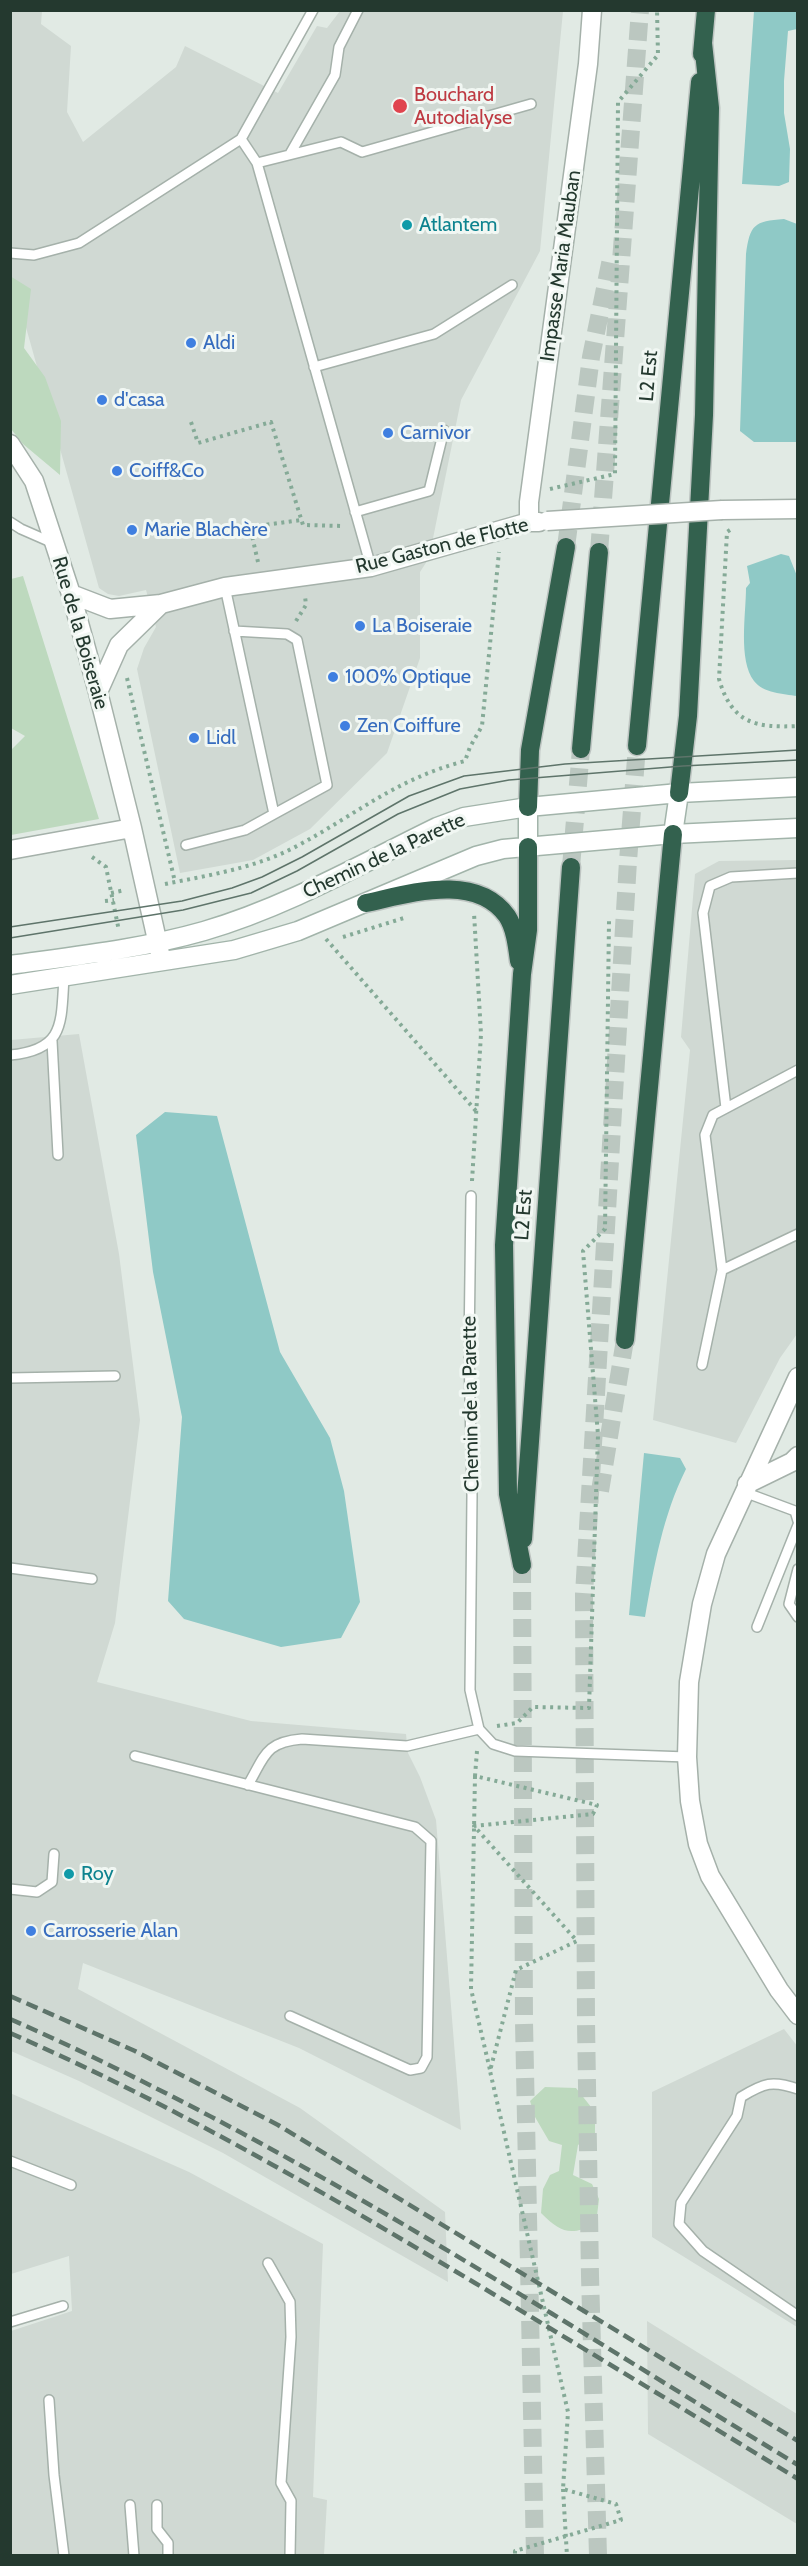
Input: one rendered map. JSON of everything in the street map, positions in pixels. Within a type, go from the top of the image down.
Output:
[{"type":"highway","name":"L2 Est","points":[[637,746],[706,10]]},
{"type":"highway","points":[[679,794],[688,716],[704,416],[710,108],[703,43]]},
{"type":"highway","points":[[528,807],[530,750],[566,547]]},
{"type":"highway","points":[[581,749],[599,552]]},
{"type":"highway","points":[[625,1340],[673,834]]},
{"type":"highway","points":[[522,974],[528,930],[528,847]]},
{"type":"highway","name":"L2 Est","points":[[522,974],[504,1245],[508,1494],[522,1565],[571,867]]},
{"type":"highway","points":[[366,903],[427,890],[463,890],[476,893],[497,904],[508,917],[515,937],[522,974]]},
{"type":"street","name":"Impasse Maria Mauban","points":[[538,522],[529,502],[588,64],[592,10]]},
{"type":"street","name":"Rue de la Boiseraie","points":[[10,444],[34,481],[70,594],[98,692],[132,828]]},
{"type":"street","name":"Rue Gaston de Flotte","points":[[70,594],[110,609],[161,604],[225,587],[371,567],[538,522],[722,510],[798,510]]},
{"type":"street","name":"Rue Gaston de Flotte","points":[[98,692],[118,645],[161,604]]},
{"type":"street","name":"Chemin de la Parette","points":[[10,965],[158,942],[205,931],[280,904],[437,827],[464,817],[528,807],[679,794],[798,787]]},
{"type":"street","points":[[673,834],[679,794]]},
{"type":"street","points":[[528,807],[528,847]]},
{"type":"street","points":[[10,850],[132,828],[162,963]]},
{"type":"street","name":"Chemin de la Parette","points":[[10,985],[234,950],[314,925],[476,856],[502,849],[673,834],[798,828]]},
{"type":"street","points":[[798,1377],[716,1554],[702,1604],[689,1682],[687,1757],[690,1801],[698,1844],[710,1876],[779,1990],[798,2015]]},
{"type":"street","points":[[745,1488],[792,1462],[798,1456]]},
{"type":"lane","points":[[10,253],[34,255],[80,243],[240,139],[313,10]]},
{"type":"lane","points":[[290,154],[334,75],[339,47],[358,10]]},
{"type":"lane","points":[[257,163],[341,142],[362,152],[531,104]]},
{"type":"lane","points":[[240,139],[257,163],[371,567]]},
{"type":"lane","points":[[314,367],[434,334],[512,285]]},
{"type":"lane","points":[[355,512],[429,491],[444,430]]},
{"type":"lane","points":[[10,522],[53,543]]},
{"type":"lane","points":[[225,587],[274,814]]},
{"type":"lane","points":[[186,845],[245,830],[327,785],[297,640],[287,634],[234,631]]},
{"type":"lane","points":[[726,1108],[703,913],[710,886],[731,877],[798,873]]},
{"type":"lane","points":[[58,1155],[52,1041],[61,1020],[64,977]]},
{"type":"lane","points":[[10,1055],[33,1053],[52,1041]]},
{"type":"lane","points":[[702,1365],[722,1270],[705,1135],[713,1115],[798,1070]]},
{"type":"lane","name":"Chemin de la Parette","points":[[471,1196],[470,1690],[479,1729]]},
{"type":"lane","points":[[722,1270],[798,1234]]},
{"type":"lane","points":[[10,1377],[115,1376]]},
{"type":"lane","points":[[745,1488],[795,1511],[798,1523],[757,1627]]},
{"type":"lane","points":[[10,1568],[92,1579]]},
{"type":"lane","points":[[798,1569],[789,1604],[798,1617]]},
{"type":"lane","points":[[248,1785],[271,1746],[286,1740],[407,1746],[479,1729],[493,1744],[515,1751],[687,1757]]},
{"type":"lane","points":[[135,1756],[414,1827],[431,1841],[427,2056],[421,2068],[410,2070],[290,2016]]},
{"type":"lane","points":[[10,1889],[38,1892],[52,1882],[54,1854]]},
{"type":"lane","points":[[798,2089],[780,2083],[760,2085],[741,2097],[737,2116],[681,2203],[679,2223],[703,2252],[798,2316]]},
{"type":"lane","points":[[10,2161],[70,2185]]},
{"type":"lane","points":[[268,2263],[290,2302],[291,2337],[281,2483],[291,2501],[290,2556]]},
{"type":"lane","points":[[10,2322],[63,2306]]},
{"type":"lane","points":[[49,2400],[54,2475],[64,2556]]},
{"type":"lane","points":[[130,2505],[134,2556]]},
{"type":"lane","points":[[157,2505],[157,2529],[168,2543],[168,2556]]},
{"type":"path","points":[[542,491],[615,474],[618,102],[658,55],[657,10]]},
{"type":"path","points":[[191,422],[198,443],[271,422],[303,525],[359,526]]},
{"type":"path","points":[[259,564],[250,527],[302,520]]},
{"type":"path","points":[[727,532],[719,679],[723,693],[734,710],[752,723],[768,727],[798,726]]},
{"type":"path","points":[[118,645],[175,882],[255,865],[297,846],[394,787],[446,766],[465,761],[482,726],[499,553]]},
{"type":"path","points":[[304,597],[306,605]]},
{"type":"path","points":[[60,841],[96,858],[106,867],[111,893],[128,890]]},
{"type":"path","points":[[105,901],[114,900]]},
{"type":"path","points":[[471,1196],[481,1034],[474,906]]},
{"type":"path","points":[[567,2556],[564,2537],[563,2489],[568,2412],[471,1989],[475,1776],[479,1729],[517,1723],[533,1707],[589,1708],[598,1435],[583,1251],[605,1229],[609,921]]},
{"type":"path","name":"Chemin de la Parette","points":[[314,925],[476,1111]]},
{"type":"path","points":[[474,1826],[593,1814],[597,1804],[475,1776]]},
{"type":"path","points":[[474,1826],[577,1941],[516,1970],[490,2071]]},
{"type":"path","points":[[514,2556],[515,2551],[621,2520],[616,2504],[563,2489]]},
{"type":"shaded area","points":[[10,11],[42,11],[41,24],[71,46],[67,112],[83,142],[176,67],[185,46],[278,93],[317,26],[327,28],[340,11],[563,11],[540,251],[461,400],[429,558],[420,572],[420,658],[387,753],[310,829],[253,860],[180,873],[137,669],[144,648],[156,627],[146,590],[119,596],[108,594],[99,588],[15,288],[11,286]]},
{"type":"shaded area","points":[[797,860],[797,1334],[780,1358],[736,1443],[653,1420],[690,1050],[681,1037],[695,874],[719,861]]},
{"type":"shaded area","points":[[79,1034],[119,1254],[140,1420],[115,1623],[97,1682],[251,1721],[406,1734],[408,1753],[420,1777],[436,1820],[461,2130],[299,2048],[83,1963],[78,1989],[300,2108],[445,2212],[448,2282],[223,2153],[79,2081],[11,2051],[11,1040]]},
{"type":"shaded area","points":[[784,2029],[798,2047],[797,2327],[652,2237],[652,2092]]},
{"type":"shaded area","points":[[10,2093],[189,2172],[323,2244],[313,2497],[327,2500],[324,2555],[11,2555],[11,2331],[72,2311],[69,2256],[11,2274]]},
{"type":"shaded area","points":[[647,2321],[797,2414],[797,2524],[648,2434]]},
{"type":"green space","points":[[10,276],[31,289],[24,348],[45,377],[61,421],[60,475],[23,444],[11,429]]},
{"type":"green space","points":[[23,576],[99,819],[11,835],[11,750],[25,736],[11,728],[11,579]]},
{"type":"green space","points":[[545,2087],[576,2088],[595,2112],[595,2133],[578,2145],[573,2175],[592,2184],[599,2199],[596,2224],[587,2228],[566,2231],[554,2225],[541,2213],[543,2189],[550,2175],[559,2171],[562,2145],[549,2141],[535,2117],[530,2101]]},
{"type":"water","points":[[754,11],[797,11],[797,29],[788,31],[784,81],[784,113],[790,149],[789,182],[779,186],[742,184]]},
{"type":"water","points":[[784,219],[797,224],[797,442],[754,442],[740,431],[746,254],[749,237],[755,226],[766,221]]},
{"type":"water","points":[[781,554],[789,556],[797,576],[797,696],[774,692],[758,685],[749,672],[744,649],[746,588],[750,583],[747,566]]},
{"type":"water","points":[[165,1112],[217,1116],[280,1352],[330,1438],[344,1491],[360,1602],[341,1638],[281,1647],[184,1619],[168,1601],[182,1417],[153,1272],[136,1135]]},
{"type":"water","points":[[644,1453],[680,1458],[686,1469],[665,1523],[645,1617],[629,1615]]},
{"type":"tunnel","points":[[599,552],[640,10]]},
{"type":"tunnel","points":[[566,547],[591,357],[611,259]]},
{"type":"tunnel","points":[[598,2556],[586,2022],[584,1594],[628,861],[637,746]]},
{"type":"tunnel","points":[[571,867],[581,749]]},
{"type":"tunnel","points":[[600,1491],[625,1340]]},
{"type":"tunnel","points":[[522,1565],[524,2022],[535,2556]]},
{"type":"tram line","points":[[10,927],[182,901],[232,888],[262,877],[302,857],[409,796],[464,776],[565,764],[798,750]]},
{"type":"tram line","points":[[10,938],[183,910],[251,893],[297,871],[398,814],[460,789],[509,780],[683,766],[798,760]]},
{"type":"railway","points":[[10,1996],[135,2051],[278,2125],[798,2441]]},
{"type":"railway","points":[[10,2019],[113,2067],[313,2172],[508,2287],[798,2465]]},
{"type":"railway","points":[[10,2033],[130,2089],[247,2150],[475,2283],[798,2479]]},
{"type":"place","name":"Bouchard Autodialyse","points":[[400,106]]},
{"type":"place","name":"Atlantem","points":[[407,225]]},
{"type":"place","name":"Aldi","points":[[191,343]]},
{"type":"place","name":"d'casa","points":[[102,400]]},
{"type":"place","name":"Carnivor","points":[[388,433]]},
{"type":"place","name":"Coiff&Co","points":[[117,471]]},
{"type":"place","name":"Marie Blachère","points":[[132,530]]},
{"type":"place","name":"La Boiseraie","points":[[360,626]]},
{"type":"place","name":"100% Optique","points":[[333,677]]},
{"type":"place","name":"Zen Coiffure","points":[[345,726]]},
{"type":"place","name":"Lidl","points":[[194,738]]},
{"type":"place","name":"Roy","points":[[69,1874]]},
{"type":"place","name":"Carrosserie Alan","points":[[31,1931]]}]
